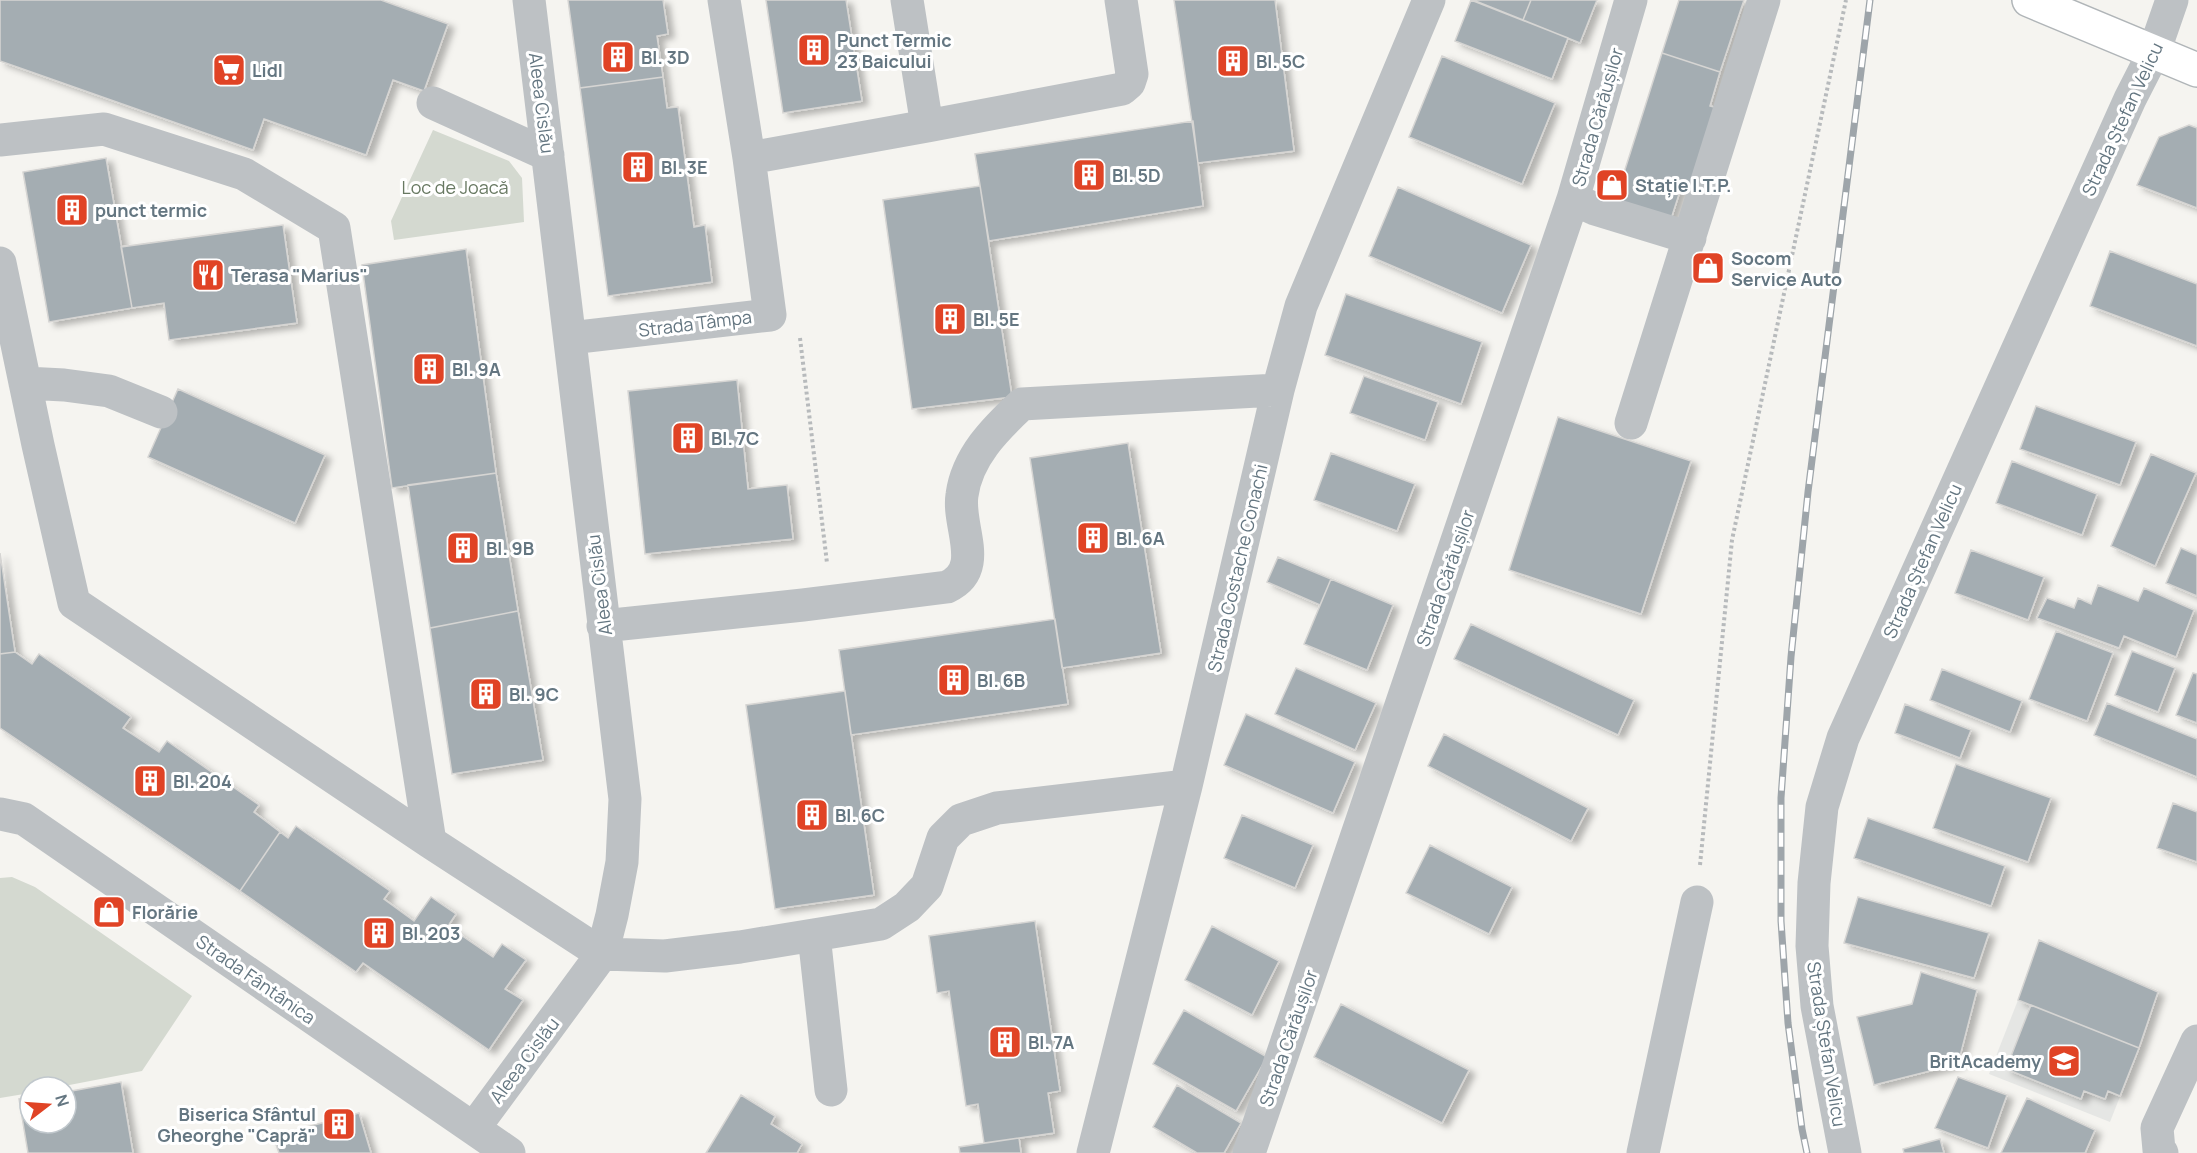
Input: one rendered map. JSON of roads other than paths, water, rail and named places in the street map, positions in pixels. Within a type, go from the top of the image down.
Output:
[{"type":"main road","points":[[2029,0],[2197,70]]},
{"type":"street","name":"Aleea Cislău","points":[[474,1128],[602,954],[622,862],[625,799],[529,0]]},
{"type":"street","name":"Strada Tâmpa","points":[[570,338],[770,315],[749,158],[724,0]]},
{"type":"street","points":[[907,0],[927,126]]},
{"type":"street","points":[[749,158],[1122,89],[1129,83],[1132,74],[1121,0]]},
{"type":"street","name":"Strada Costache Conachi","points":[[1093,1153],[1186,786],[1278,390],[1301,306],[1429,0]]},
{"type":"street","name":"Strada Cărăușilor","points":[[1249,1153],[1573,199],[1631,0]]},
{"type":"street","points":[[1631,423],[1764,0]]},
{"type":"street","name":"Strada Ștefan Velicu","points":[[1845,1153],[1817,1006],[1812,946],[1814,883],[1822,807],[1843,738],[2130,99],[2154,52],[2172,0]]},
{"type":"street","points":[[433,103],[548,155]]},
{"type":"street","points":[[0,140],[104,129],[244,174],[334,228],[430,842]]},
{"type":"street","points":[[1573,199],[1690,238]]},
{"type":"street","points":[[0,263],[74,603],[430,842],[602,954],[664,956],[881,924],[907,907],[927,886],[943,838],[961,820],[997,808],[1186,786]]},
{"type":"street","points":[[25,383],[63,385],[109,392],[161,412]]},
{"type":"street","points":[[603,626],[831,602],[947,587],[958,581],[968,564],[962,496],[971,466],[986,441],[1022,404],[1278,390]]},
{"type":"street","name":"Strada Fântânica","points":[[0,814],[24,819],[509,1153]]},
{"type":"street","points":[[1643,1153],[1696,902]]},
{"type":"street","points":[[814,935],[831,1090]]},
{"type":"street","points":[[2162,1153],[2159,1150],[2157,1128],[2197,1041]]},
{"type":"railway","points":[[1807,1153],[1788,1023],[1781,921],[1781,798],[1791,657],[1808,492],[1870,0]]},
{"type":"place","name":"Punct Termic 23 Baicului","points":[[814,50]]},
{"type":"place","name":"Bl. 3D","points":[[618,57]]},
{"type":"place","name":"Bl. 5C","points":[[1233,61]]},
{"type":"place","name":"Lidl","points":[[229,70]]},
{"type":"place","name":"Bl. 3E","points":[[638,167]]},
{"type":"place","name":"Bl. 5D","points":[[1089,175]]},
{"type":"place","name":"Stație I.T.P.","points":[[1612,185]]},
{"type":"place","name":"punct termic","points":[[72,210]]},
{"type":"place","name":"Socom Service Auto","points":[[1708,268]]},
{"type":"place","name":"Terasa \"Marius\"","points":[[208,275]]},
{"type":"place","name":"Bl. 5E","points":[[950,319]]},
{"type":"place","name":"Bl. 9A","points":[[429,369]]},
{"type":"place","name":"Bl. 7C","points":[[688,438]]},
{"type":"place","name":"Bl. 6A","points":[[1093,538]]},
{"type":"place","name":"Bl. 9B","points":[[463,548]]},
{"type":"place","name":"Bl. 6B","points":[[954,680]]},
{"type":"place","name":"Bl. 9C","points":[[486,694]]},
{"type":"place","name":"Bl. 204","points":[[150,781]]},
{"type":"place","name":"Bl. 6C","points":[[812,815]]},
{"type":"place","name":"Florărie","points":[[109,912]]},
{"type":"place","name":"Bl. 203","points":[[379,933]]},
{"type":"place","name":"Bl. 7A","points":[[1005,1042]]},
{"type":"place","name":"BritAcademy","points":[[2064,1061]]},
{"type":"place","name":"Biserica Sfântul Gheorghe \"Capră\"","points":[[339,1124]]},
{"type":"park label","name":"Loc de Joacă","points":[[455,187]]}]
